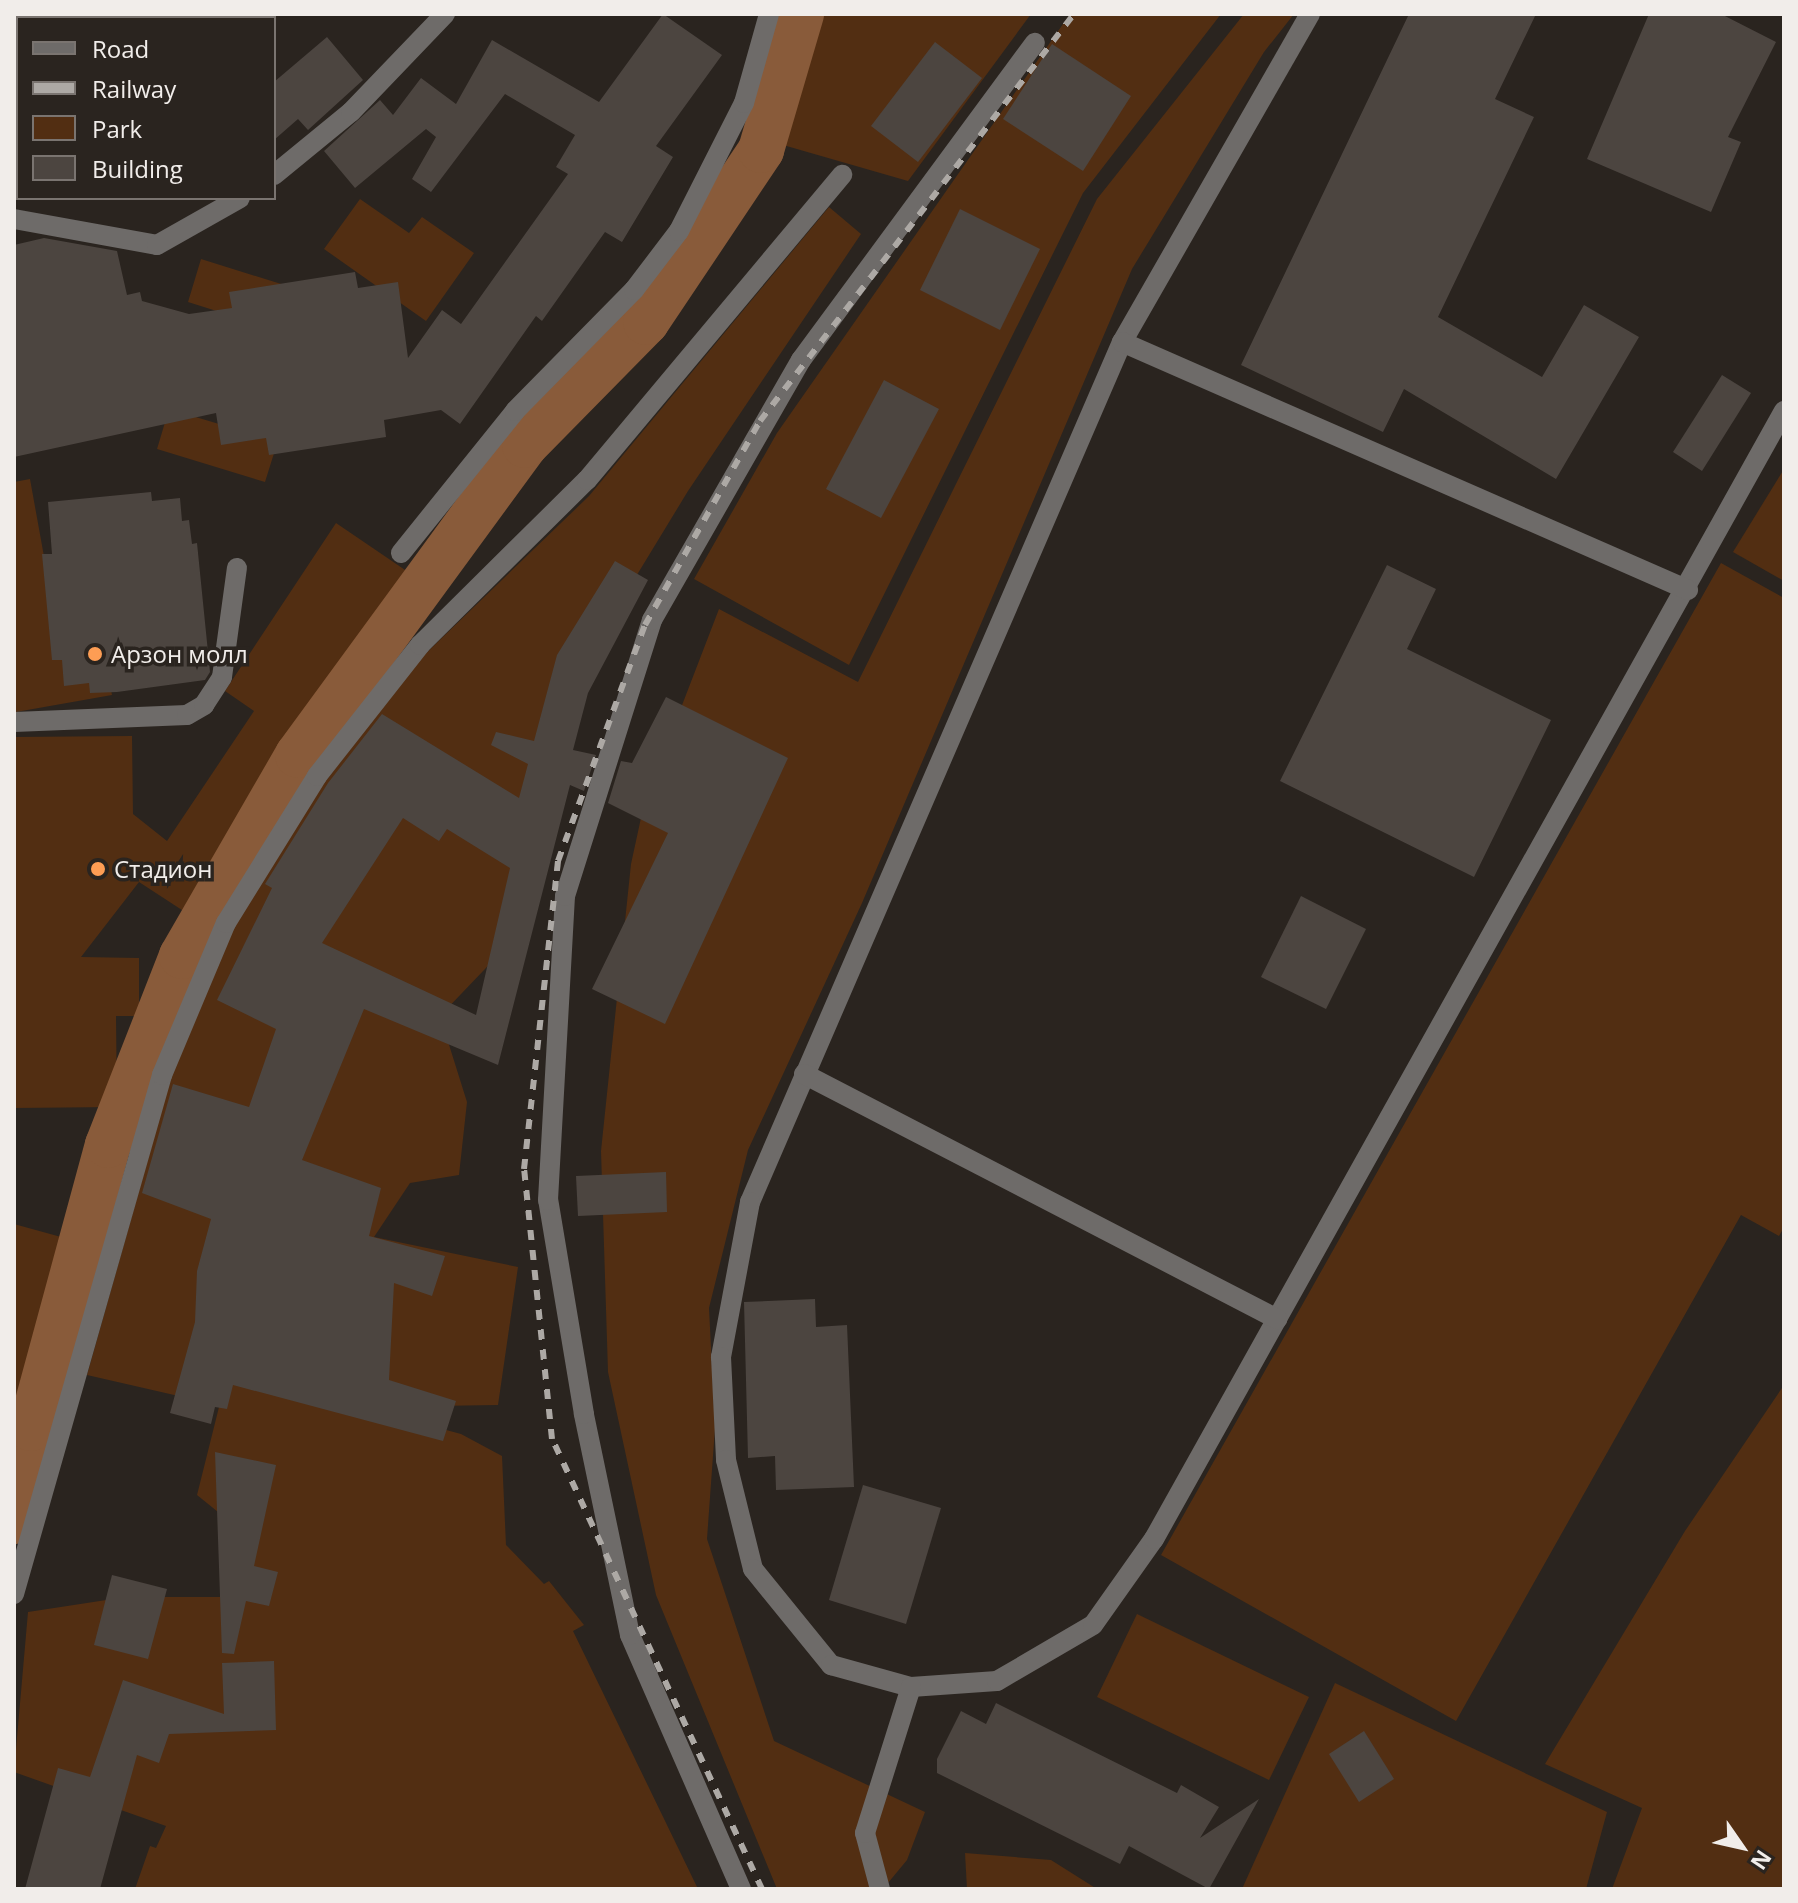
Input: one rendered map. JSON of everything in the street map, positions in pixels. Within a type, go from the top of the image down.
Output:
[{"type":"street","points":[[276,173],[351,112],[445,14]]},
{"type":"street","points":[[401,553],[515,411],[634,290],[679,231],[744,103],[769,14]]},
{"type":"street","points":[[1310,14],[1122,342],[750,1202],[721,1357],[726,1460],[753,1569],[831,1665],[911,1687],[997,1681],[1093,1625],[1154,1539],[1688,590],[1784,411]]},
{"type":"street","points":[[741,1889],[630,1635],[584,1414],[548,1200],[565,896],[652,620],[801,360],[1035,43]]},
{"type":"street","points":[[14,1594],[162,1075],[226,923],[317,776],[420,645],[587,480],[842,175]]},
{"type":"street","points":[[14,219],[157,245],[236,200]]},
{"type":"street","points":[[1122,342],[1688,590]]},
{"type":"street","points":[[14,722],[187,715],[204,705],[222,677],[237,568]]},
{"type":"street","points":[[804,1074],[1277,1319]]},
{"type":"street","points":[[880,1889],[865,1833],[911,1687]]},
{"type":"green space","points":[[815,14],[1031,14],[908,181],[783,145]]},
{"type":"green space","points":[[1070,14],[1221,14],[1083,193],[849,665],[694,579],[777,433]]},
{"type":"green space","points":[[1244,14],[1294,14],[1264,52],[1132,269],[862,903],[748,1150],[709,1308],[715,1428],[707,1539],[774,1741],[925,1812],[907,1860],[883,1889],[777,1889],[656,1595],[608,1372],[601,1151],[631,864],[644,804],[719,609],[858,682],[1097,199]]},
{"type":"green space","points":[[360,199],[409,233],[422,217],[474,253],[426,321],[324,249]]},
{"type":"green space","points":[[829,207],[861,234],[688,491],[587,657],[507,946],[440,1016],[467,1102],[459,1175],[410,1183],[374,1237],[518,1267],[498,1405],[434,1406],[218,1347],[196,1400],[87,1375],[173,1070],[235,923],[321,787],[420,659],[589,496]]},
{"type":"green space","points":[[201,259],[323,297],[265,482],[157,449],[169,409],[239,430],[270,328],[188,302]]},
{"type":"green space","points":[[1784,469],[1784,581],[1733,552]]},
{"type":"green space","points":[[30,479],[47,573],[88,566],[112,695],[16,712],[14,482]]},
{"type":"green space","points":[[336,523],[411,574],[185,912],[139,882],[81,957],[139,958],[139,1016],[116,1016],[117,1107],[14,1108],[14,737],[132,736],[133,814],[167,841],[254,711],[225,691]]},
{"type":"green space","points":[[1721,563],[1784,598],[1784,1227],[1779,1236],[1741,1215],[1456,1721],[1161,1555]]},
{"type":"green space","points":[[14,1224],[72,1240],[24,1414],[14,1411]]},
{"type":"green space","points":[[228,1371],[461,1434],[502,1456],[506,1545],[544,1584],[549,1581],[584,1625],[573,1631],[698,1889],[135,1889],[150,1846],[156,1848],[166,1826],[14,1772],[28,1612],[126,1597],[232,1597],[244,1533],[197,1495]]},
{"type":"green space","points":[[1784,1385],[1784,1889],[1612,1889],[1642,1808],[1545,1764],[1685,1531]]},
{"type":"green space","points":[[1137,1614],[1309,1697],[1269,1780],[1097,1697]]},
{"type":"green space","points":[[1335,1683],[1607,1812],[1586,1889],[1242,1889]]},
{"type":"green space","points":[[965,1853],[1051,1860],[1097,1889],[967,1889]]},
{"type":"building","points":[[663,14],[722,55],[656,146],[673,157],[622,242],[605,232],[542,321],[536,316],[460,424],[441,410],[384,420],[386,437],[269,455],[266,438],[221,445],[216,413],[14,457],[14,245],[44,238],[117,251],[127,295],[140,292],[142,301],[189,314],[232,308],[229,292],[355,272],[358,288],[398,282],[408,358],[442,310],[461,324],[568,174],[556,167],[575,135],[505,94],[431,192],[412,179],[436,137],[426,129],[355,188],[324,151],[380,100],[393,115],[421,78],[456,104],[492,40],[599,102]]},
{"type":"building","points":[[1409,14],[1536,14],[1495,99],[1534,117],[1438,317],[1542,377],[1584,305],[1639,337],[1556,479],[1404,389],[1383,432],[1241,365]]},
{"type":"building","points":[[1649,14],[1721,14],[1776,42],[1728,137],[1741,142],[1711,212],[1587,159]]},
{"type":"building","points":[[327,37],[363,80],[308,130],[298,119],[276,138],[276,80]]},
{"type":"building","points":[[935,42],[982,78],[918,162],[871,126]]},
{"type":"building","points":[[1052,44],[1131,96],[1083,171],[1003,119]]},
{"type":"building","points":[[960,209],[1040,249],[1000,330],[920,290]]},
{"type":"building","points":[[1722,375],[1751,393],[1702,471],[1673,452]]},
{"type":"building","points":[[884,380],[939,409],[881,518],[826,489]]},
{"type":"building","points":[[151,492],[152,501],[180,498],[182,521],[189,520],[192,544],[197,543],[210,672],[205,680],[117,692],[90,693],[89,683],[64,686],[62,660],[52,660],[42,554],[52,554],[48,502]]},
{"type":"building","points":[[615,561],[648,580],[588,693],[573,750],[596,755],[584,791],[570,785],[498,1065],[364,1009],[302,1160],[381,1188],[369,1236],[445,1256],[432,1296],[394,1283],[389,1380],[456,1401],[443,1441],[233,1385],[227,1409],[215,1407],[211,1424],[170,1413],[195,1322],[197,1271],[211,1219],[142,1193],[173,1084],[249,1107],[276,1029],[217,1000],[272,888],[265,884],[328,783],[382,714],[519,798],[528,764],[491,745],[496,732],[534,741],[557,655]],"holes":[[[403,818],[439,841],[447,829],[510,868],[476,1015],[322,943]]]},
{"type":"building","points":[[1387,565],[1436,589],[1407,649],[1551,720],[1474,877],[1280,781]]},
{"type":"building","points":[[666,697],[788,758],[665,1024],[592,989],[668,833],[608,803],[621,761],[632,763]]},
{"type":"building","points":[[1301,896],[1366,929],[1326,1009],[1261,977]]},
{"type":"building","points":[[666,1172],[667,1212],[578,1216],[576,1176]]},
{"type":"building","points":[[815,1299],[816,1327],[847,1325],[854,1487],[776,1490],[775,1456],[748,1458],[744,1302]]},
{"type":"building","points":[[215,1452],[276,1465],[254,1566],[278,1572],[269,1606],[246,1601],[234,1654],[222,1653]]},
{"type":"building","points":[[863,1485],[941,1508],[906,1624],[829,1600]]},
{"type":"building","points":[[112,1575],[167,1589],[148,1659],[94,1645]]},
{"type":"building","points":[[274,1661],[276,1730],[169,1734],[159,1763],[137,1755],[100,1889],[25,1889],[58,1768],[90,1777],[123,1680],[224,1714],[222,1663]]},
{"type":"building","points":[[996,1703],[1177,1793],[1181,1785],[1219,1807],[1200,1838],[1259,1799],[1209,1889],[1129,1846],[1120,1864],[937,1773],[937,1759],[961,1711],[986,1724]]},
{"type":"building","points":[[1364,1731],[1394,1779],[1359,1802],[1329,1754]]},
{"type":"waterway","points":[[14,1521],[31,1428],[108,1145],[182,956],[298,755],[525,445],[646,322],[761,150],[801,14]]},
{"type":"railway","points":[[762,1889],[552,1439],[524,1169],[558,861],[645,625],[760,421],[1074,14]]},
{"type":"place","name":"Арзон молл","points":[[95,654]]},
{"type":"place","name":"Стадион","points":[[98,869]]}]
